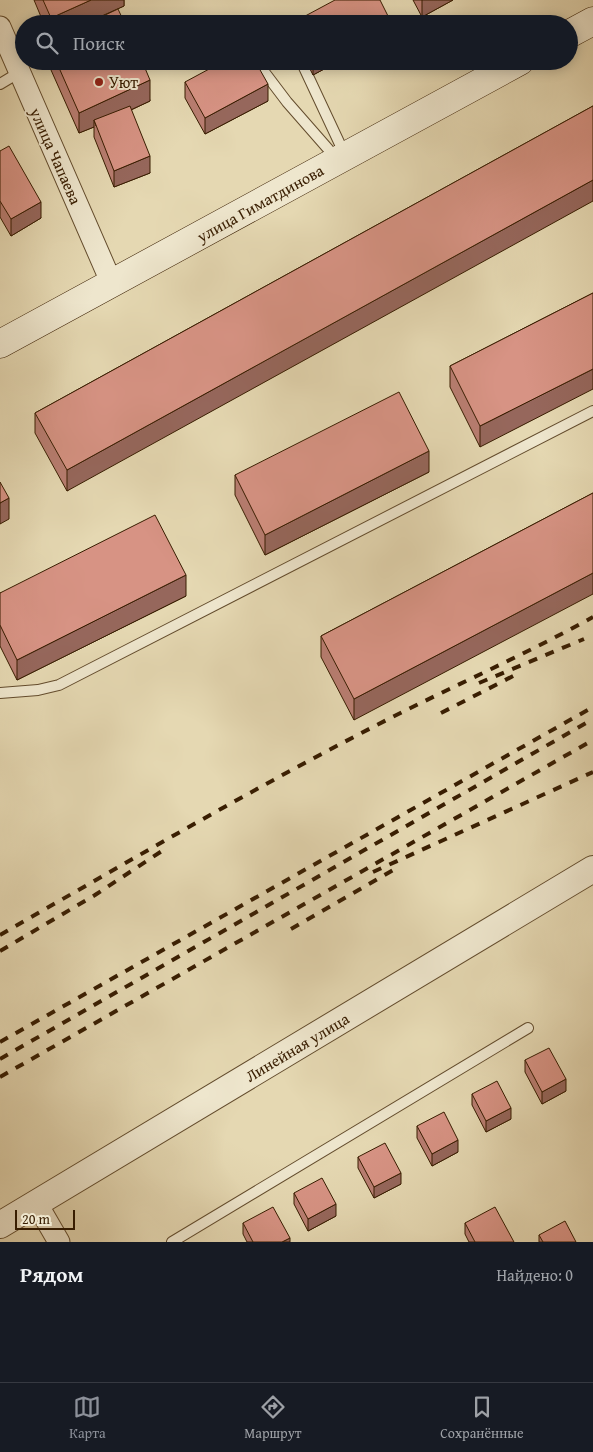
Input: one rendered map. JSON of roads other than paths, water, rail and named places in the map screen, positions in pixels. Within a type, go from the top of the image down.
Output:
[{"type":"main road","points":[[578,29],[593,21]]},
{"type":"main road","name":"улица Гиматдинова","points":[[0,344],[504,70]]},
{"type":"street","name":"улица Чапаева","points":[[0,27],[15,61]]},
{"type":"street","name":"улица Чапаева","points":[[20,72],[112,284]]},
{"type":"street","name":"Линейная улица","points":[[0,1225],[593,869]]},
{"type":"street","points":[[37,1204],[59,1242]]},
{"type":"lane","points":[[263,70],[286,102],[342,159]]},
{"type":"lane","points":[[305,70],[342,159]]},
{"type":"lane","points":[[0,84],[20,72]]},
{"type":"lane","points":[[0,693],[38,690],[59,685],[593,411]]},
{"type":"lane","points":[[172,1242],[528,1028]]},
{"type":"railway","points":[[0,935],[279,777],[400,713],[539,646],[593,617]]},
{"type":"railway","points":[[479,683],[584,639]]},
{"type":"railway","points":[[441,713],[519,673]]},
{"type":"railway","points":[[0,1042],[593,707]]},
{"type":"railway","points":[[0,1059],[593,719]]},
{"type":"railway","points":[[0,1077],[593,740]]},
{"type":"railway","points":[[373,872],[593,772]]},
{"type":"railway","points":[[0,951],[95,895],[168,847]]},
{"type":"railway","points":[[291,929],[395,869]]},
{"type":"place","name":"Уют","points":[[99,82]]}]
